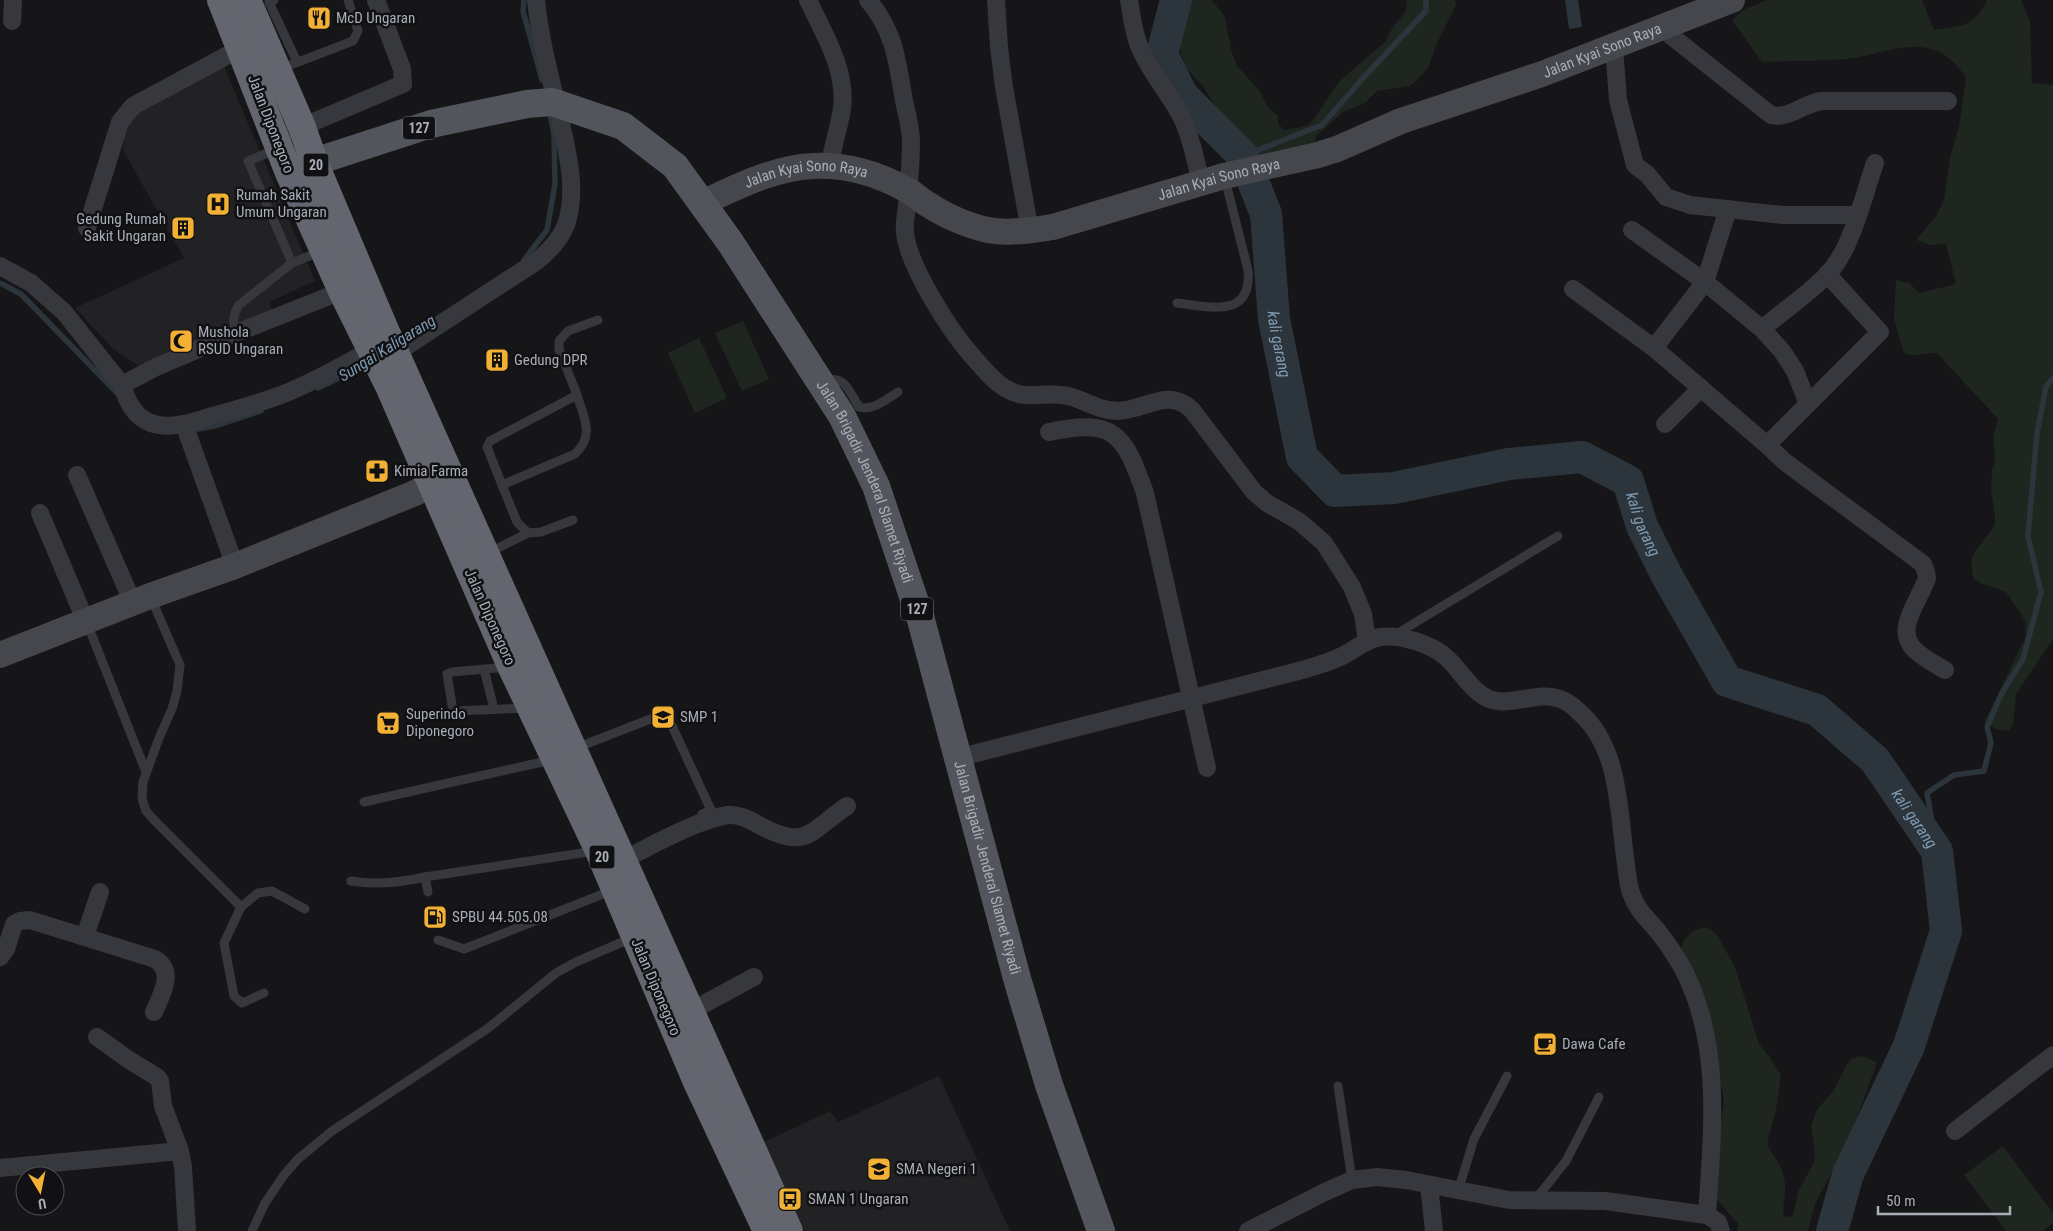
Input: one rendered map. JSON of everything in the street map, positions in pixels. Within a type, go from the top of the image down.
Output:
[{"type":"highway","name":"Jalan Diponegoro","points":[[221,0],[242,48],[281,153],[342,291],[384,347]]},
{"type":"highway","name":"Jalan Diponegoro","points":[[246,0],[287,66],[302,127],[314,162],[384,347],[476,560],[564,754],[691,1011],[789,1231]]},
{"type":"highway","name":"Jalan Diponegoro","points":[[476,560],[511,666],[530,708],[564,754]]},
{"type":"highway","name":"Jalan Diponegoro","points":[[617,863],[634,937],[697,1082],[767,1231]]},
{"type":"main road","name":"127","points":[[314,162],[431,124],[545,103]]},
{"type":"main road","name":"Jalan Brigadir Jenderal Slamet Riyadi","points":[[545,103],[623,126],[675,166],[730,242],[842,416],[876,486],[921,620],[1018,982],[1049,1085],[1101,1231]]},
{"type":"main road","points":[[281,153],[314,162]]},
{"type":"street","points":[[12,22],[13,0]]},
{"type":"street","points":[[281,153],[302,127],[403,84],[402,69],[376,0]]},
{"type":"street","points":[[0,266],[31,283],[64,312],[122,385],[129,404],[142,418],[150,423],[164,426],[184,424],[282,395],[384,347],[537,261],[555,244],[561,235],[570,207],[572,188],[570,162],[545,103],[543,41],[536,0]]},
{"type":"street","points":[[808,0],[829,44],[841,79],[842,110],[830,166]]},
{"type":"street","points":[[868,0],[885,23],[897,59],[911,140],[905,232],[917,270],[937,306],[971,355],[991,377],[1015,394],[1060,394],[1103,409],[1115,411],[1128,410],[1172,399],[1183,402],[1192,410],[1254,492],[1267,503],[1300,522],[1324,543],[1352,588],[1363,614],[1368,641]]},
{"type":"street","points":[[996,0],[1004,86],[1030,231]]},
{"type":"street","points":[[1129,0],[1134,32],[1139,48],[1172,99],[1192,144],[1223,177]]},
{"type":"street","name":"Jalan Kyai Sono Raya","points":[[702,203],[749,181],[773,173],[798,167],[830,166],[869,173],[908,190],[930,206],[968,224],[988,230],[1030,231],[1053,227],[1223,177],[1303,160],[1337,149],[1401,120],[1542,74],[1732,0]]},
{"type":"street","points":[[1660,27],[1771,115],[1786,116],[1802,106],[1821,101],[1948,101]]},
{"type":"street","points":[[1614,47],[1618,100],[1635,165],[1647,174],[1666,197],[1690,205],[1783,215],[1857,215]]},
{"type":"street","points":[[87,228],[120,122],[133,106],[242,48]]},
{"type":"street","points":[[1762,329],[1827,274],[1838,260],[1857,215],[1875,163]]},
{"type":"street","points":[[1654,348],[1706,282],[1728,209]]},
{"type":"street","points":[[1632,230],[1706,282],[1762,329],[1782,351],[1795,371],[1808,404]]},
{"type":"street","points":[[1767,446],[1880,332],[1827,274]]},
{"type":"street","points":[[1574,289],[1654,348],[1785,462],[1923,564],[1927,578],[1907,622],[1905,634],[1908,642],[1915,650],[1945,670]]},
{"type":"street","points":[[122,385],[154,368],[342,291]]},
{"type":"street","points":[[1665,424],[1701,388]]},
{"type":"street","points":[[184,424],[234,566]]},
{"type":"street","points":[[1049,432],[1076,426],[1108,430],[1122,443],[1129,454],[1145,493],[1208,768]]},
{"type":"street","points":[[77,475],[142,599]]},
{"type":"street","points":[[0,656],[142,599],[234,566],[441,480]]},
{"type":"street","points":[[40,513],[86,622]]},
{"type":"street","points":[[957,758],[1306,669],[1343,656],[1368,641],[1379,637],[1391,637],[1415,642],[1435,650],[1446,657],[1482,695],[1494,701],[1505,702],[1549,696],[1561,699],[1586,718],[1597,732],[1611,764],[1630,891],[1637,908],[1660,934],[1686,975],[1703,1022],[1711,1064],[1712,1088],[1708,1215]]},
{"type":"street","points":[[617,863],[700,824],[730,815],[741,816],[784,837],[794,838],[806,835],[822,827],[847,806]]},
{"type":"street","points":[[85,936],[100,892]]},
{"type":"street","points":[[0,957],[6,948],[11,929],[14,924],[20,921],[37,922],[85,936],[159,962],[165,970],[166,985],[154,1012]]},
{"type":"street","points":[[691,1011],[754,977]]},
{"type":"street","points":[[97,1037],[129,1060],[158,1077],[160,1081],[164,1106],[180,1151],[183,1167],[187,1231]]},
{"type":"street","points":[[1954,1131],[2053,1056]]},
{"type":"street","points":[[0,1168],[180,1151]]},
{"type":"street","points":[[1256,1229],[1325,1192],[1352,1180],[1377,1177],[1406,1180],[1509,1200],[1605,1201],[1708,1215],[1718,1222],[1721,1231]]},
{"type":"street","points":[[1429,1185],[1434,1231]]},
{"type":"lane","points":[[274,0],[269,2],[287,66],[353,41],[358,31],[348,0]]},
{"type":"lane","points":[[281,153],[248,161],[292,263]]},
{"type":"lane","points":[[1177,303],[1218,307],[1234,304],[1244,297],[1249,284],[1246,260],[1223,177]]},
{"type":"lane","points":[[236,333],[233,320],[234,313],[239,306],[292,263],[324,250]]},
{"type":"lane","points":[[502,485],[575,454],[581,448],[588,429],[560,349],[559,341],[568,331],[598,320]]},
{"type":"lane","points":[[821,383],[835,378],[840,380],[859,408],[865,409],[871,408],[898,392]]},
{"type":"lane","points":[[528,533],[517,522],[487,447],[490,442],[577,395]]},
{"type":"lane","points":[[476,560],[528,533],[541,532],[573,520]]},
{"type":"lane","points":[[1391,637],[1558,536]]},
{"type":"lane","points":[[142,599],[180,665],[177,691],[172,709],[146,772],[142,799],[146,810],[241,907]]},
{"type":"lane","points":[[86,622],[146,772]]},
{"type":"lane","points":[[511,666],[447,674],[453,711],[530,708]]},
{"type":"lane","points":[[484,669],[494,709]]},
{"type":"lane","points":[[364,802],[564,754],[666,713],[712,810],[464,948],[438,940]]},
{"type":"lane","points":[[351,881],[373,884],[400,883],[425,877],[617,863]]},
{"type":"lane","points":[[425,877],[428,892]]},
{"type":"lane","points":[[264,993],[242,1004],[234,996],[224,943],[241,907],[258,893],[272,891],[305,909]]},
{"type":"lane","points":[[252,1231],[264,1203],[284,1175],[298,1158],[332,1130],[487,1029],[556,973],[576,962],[603,952],[634,937]]},
{"type":"lane","points":[[1458,1191],[1474,1139],[1507,1076]]},
{"type":"lane","points":[[1338,1086],[1352,1180]]},
{"type":"lane","points":[[1535,1200],[1566,1161],[1599,1097]]},
{"type":"shaded area","points":[[1192,0],[1212,0],[1225,17],[1231,50],[1237,66],[1260,91],[1267,106],[1278,116],[1278,124],[1284,130],[1310,124],[1340,81],[1385,42],[1393,27],[1406,11],[1407,0],[1455,0],[1456,5],[1437,43],[1428,68],[1416,81],[1409,86],[1377,91],[1365,103],[1343,112],[1317,135],[1314,146],[1263,159],[1238,143],[1203,86],[1186,68],[1177,41]]},
{"type":"shaded area","points":[[1565,0],[1578,0],[1582,27],[1569,29]]},
{"type":"shaded area","points":[[1767,0],[1922,0],[1934,30],[1966,24],[1977,16],[1987,0],[2021,0],[2030,21],[2032,83],[2053,85],[2053,639],[2016,694],[2013,725],[2008,731],[1996,729],[1984,723],[2025,638],[2026,622],[2006,592],[1980,583],[1973,578],[1971,561],[1974,553],[1995,525],[1991,491],[1992,470],[1995,463],[1993,436],[1998,419],[1937,353],[1912,355],[1904,353],[1894,319],[1896,280],[1909,283],[1919,293],[1956,284],[1946,244],[1931,245],[1916,240],[1936,216],[1944,200],[1950,158],[1959,126],[1966,78],[1947,57],[1931,49],[1921,47],[1900,48],[1847,59],[1762,62],[1732,20],[1743,10]]},
{"type":"shaded area","name":"Rumah Sakit Umum Ungaran","points":[[222,62],[315,281],[269,302],[277,321],[140,367],[113,349],[75,308],[184,258],[123,150],[125,127],[134,113]]},
{"type":"shaded area","points":[[743,321],[769,379],[742,391],[715,333]]},
{"type":"shaded area","points":[[699,338],[727,398],[695,413],[668,353]]},
{"type":"shaded area","points":[[1705,927],[1716,933],[1735,967],[1759,1044],[1781,1075],[1776,1110],[1767,1144],[1781,1168],[1784,1178],[1784,1217],[1793,1216],[1798,1192],[1814,1162],[1815,1152],[1811,1125],[1817,1110],[1834,1090],[1851,1059],[1860,1056],[1877,1063],[1849,1139],[1815,1204],[1808,1231],[1738,1231],[1738,1223],[1710,1192],[1724,1101],[1709,1023],[1681,948],[1689,934]]},
{"type":"shaded area","name":"SMA Negeri 1","points":[[939,1076],[1010,1231],[805,1231],[764,1142],[830,1111],[838,1122]]},
{"type":"shaded area","points":[[2003,1146],[2053,1213],[2053,1223],[2043,1231],[2006,1231],[1964,1175]]},
{"type":"waterway","name":"Sungai Kaligarang","points":[[524,0],[523,11],[542,80]]},
{"type":"waterway","name":"kali garang","points":[[1176,0],[1162,54],[1182,95],[1243,156],[1266,214],[1274,319],[1302,457],[1335,491],[1394,488],[1509,464],[1582,457],[1628,481],[1642,526],[1667,576],[1727,681],[1817,710],[1875,760],[1937,851],[1946,931],[1909,1046],[1848,1174],[1832,1231]]},
{"type":"waterway","points":[[1243,156],[1322,125],[1426,11],[1426,0]]},
{"type":"waterway","name":"Sungai Kaligarang","points":[[524,260],[547,230],[555,184],[554,135],[550,114]]},
{"type":"waterway","name":"Sungai Kaligarang","points":[[0,283],[21,294],[120,396]]},
{"type":"waterway","name":"Sungai Kaligarang","points":[[318,388],[370,361]]},
{"type":"waterway","points":[[1937,851],[1927,793],[1954,775],[1984,771],[1991,743],[1987,727],[2002,693],[2023,659],[2041,592],[2028,536],[2037,433],[2046,387],[2053,378]]},
{"type":"waterway","name":"Sungai Kaligarang","points":[[198,429],[215,426],[261,411]]},
{"type":"place","name":"McD Ungaran","points":[[319,18]]},
{"type":"place","name":"Rumah Sakit Umum Ungaran","points":[[218,204]]},
{"type":"place","name":"Gedung Rumah Sakit Ungaran","points":[[183,228]]},
{"type":"place","name":"Mushola RSUD Ungaran","points":[[181,341]]},
{"type":"place","name":"Gedung DPR","points":[[497,360]]},
{"type":"place","name":"Kimia Farma","points":[[377,471]]},
{"type":"place","name":"SMP 1","points":[[663,717]]},
{"type":"place","name":"Superindo Diponegoro","points":[[388,723]]},
{"type":"place","name":"SPBU 44.505.08","points":[[435,917]]},
{"type":"place","name":"Dawa Cafe","points":[[1545,1044]]},
{"type":"place","name":"SMA Negeri 1","points":[[879,1169]]},
{"type":"place","name":"SMAN 1 Ungaran","points":[[790,1199]]}]
